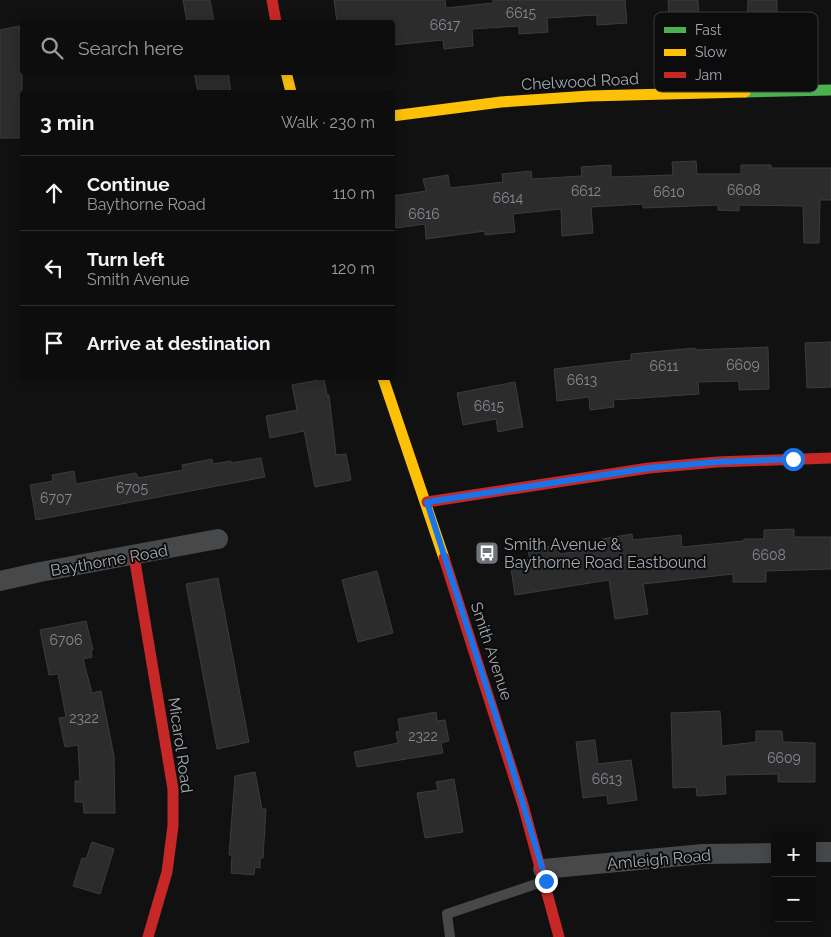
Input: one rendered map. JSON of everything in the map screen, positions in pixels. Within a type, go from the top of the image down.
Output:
[{"type":"street","points":[[272,0],[276,20]]},
{"type":"street","points":[[287,75],[290,90]]},
{"type":"street","name":"Chelwood Road","points":[[818,90],[831,90]]},
{"type":"street","name":"Chelwood Road","points":[[395,116],[501,102],[588,96],[750,92]]},
{"type":"street","name":"Smith Avenue","points":[[385,380],[427,502],[544,875],[559,937]]},
{"type":"street","points":[[427,502],[649,468],[716,462],[831,458]]},
{"type":"street","name":"Baythorne Road","points":[[0,582],[40,572],[218,539]]},
{"type":"street","name":"Micarol Road","points":[[134,556],[173,789],[173,826],[167,872],[148,937]]},
{"type":"street","points":[[816,852],[831,852]]},
{"type":"street","name":"Amleigh Road","points":[[544,875],[703,854],[771,853]]},
{"type":"lane","points":[[450,937],[447,914],[544,875]]},
{"type":"building","points":[[183,0],[210,0],[214,20],[187,20]]},
{"type":"building","points":[[334,0],[445,0],[446,8],[493,3],[493,0],[625,0],[627,23],[597,25],[597,15],[547,18],[548,32],[519,34],[519,26],[472,29],[473,46],[444,49],[443,40],[395,45],[395,20],[337,20]]},
{"type":"building","points":[[668,0],[698,0],[699,12],[669,12]]},
{"type":"building","points":[[748,0],[777,0],[777,12],[748,12]]},
{"type":"building","points":[[19,26],[20,31],[22,90],[20,90],[20,138],[0,138],[0,30]]},
{"type":"building","points":[[195,75],[228,75],[231,90],[198,90]]},
{"type":"building","points":[[696,161],[697,174],[741,174],[741,165],[771,165],[771,168],[831,168],[831,200],[820,200],[819,243],[804,243],[803,206],[739,205],[739,211],[718,210],[718,205],[643,208],[643,204],[591,207],[593,233],[562,236],[561,209],[513,214],[515,232],[485,235],[485,231],[426,239],[425,224],[396,228],[395,196],[426,191],[423,179],[448,175],[450,188],[503,182],[502,174],[531,171],[532,179],[582,176],[581,167],[611,165],[611,177],[673,175],[672,162]]},
{"type":"building","points":[[831,342],[831,387],[807,388],[805,343]]},
{"type":"building","points":[[768,347],[769,389],[739,390],[739,381],[698,382],[699,394],[613,400],[614,407],[590,410],[589,397],[557,401],[554,369],[631,360],[631,354],[695,348],[695,350]]},
{"type":"building","points":[[324,380],[327,395],[329,395],[336,455],[346,454],[351,480],[315,487],[304,431],[270,438],[266,416],[297,410],[292,385]]},
{"type":"building","points":[[515,382],[523,427],[498,432],[496,419],[463,425],[457,393]]},
{"type":"building","points":[[261,458],[265,477],[36,520],[30,485],[53,481],[52,475],[74,471],[76,484],[136,473],[138,478],[183,470],[182,465],[212,459],[213,464]]},
{"type":"building","points":[[794,529],[794,537],[831,537],[831,569],[766,571],[766,582],[733,582],[733,574],[643,584],[648,614],[615,619],[609,580],[515,595],[510,562],[530,559],[528,550],[558,545],[560,554],[604,547],[602,539],[632,534],[633,540],[681,535],[682,547],[744,541],[744,539],[764,539],[764,530]]},
{"type":"building","points":[[377,571],[393,633],[358,642],[342,580]]},
{"type":"building","points":[[218,578],[249,742],[217,749],[186,584]]},
{"type":"building","points":[[86,621],[93,650],[91,650],[92,657],[83,659],[92,693],[101,691],[114,756],[115,813],[84,813],[83,802],[75,802],[75,781],[80,781],[78,745],[65,747],[59,718],[66,717],[58,674],[49,675],[40,630]]},
{"type":"building","points":[[720,711],[722,746],[756,742],[756,731],[782,731],[783,742],[815,743],[815,782],[778,782],[778,774],[725,775],[726,794],[697,796],[696,787],[673,788],[671,713]]},
{"type":"building","points":[[436,712],[437,721],[445,720],[449,741],[441,743],[443,753],[357,767],[354,752],[398,743],[396,732],[400,731],[398,719]]},
{"type":"building","points":[[595,740],[598,764],[631,760],[637,800],[608,804],[607,795],[583,798],[576,742]]},
{"type":"building","points":[[255,772],[262,809],[266,809],[263,858],[260,858],[260,868],[255,867],[254,875],[231,873],[232,855],[229,855],[235,776]]},
{"type":"building","points":[[454,779],[463,832],[425,838],[417,793],[438,790],[436,782]]},
{"type":"building","points":[[92,842],[114,849],[100,894],[73,886],[82,858],[86,859]]},
{"type":"traffic: fast","points":[[818,90],[831,90]]},
{"type":"traffic: slow","points":[[287,75],[290,90]]},
{"type":"traffic: slow","points":[[395,116],[501,102],[589,96],[745,92]]},
{"type":"traffic: slow","points":[[384,380],[444,558]]},
{"type":"traffic: jam","points":[[272,0],[276,20]]},
{"type":"traffic: jam","points":[[427,502],[649,468],[717,462],[831,458]]},
{"type":"traffic: jam","points":[[134,556],[173,789],[173,826],[167,872],[148,937]]},
{"type":"traffic: jam","points":[[444,558],[523,805],[559,937]]},
{"type":"place","name":"Smith Avenue & Baythorne Road Eastbound","points":[[487,553]]},
{"type":"route","points":[[546,881],[508,754],[427,502],[649,468],[716,462],[793,459]]}]
